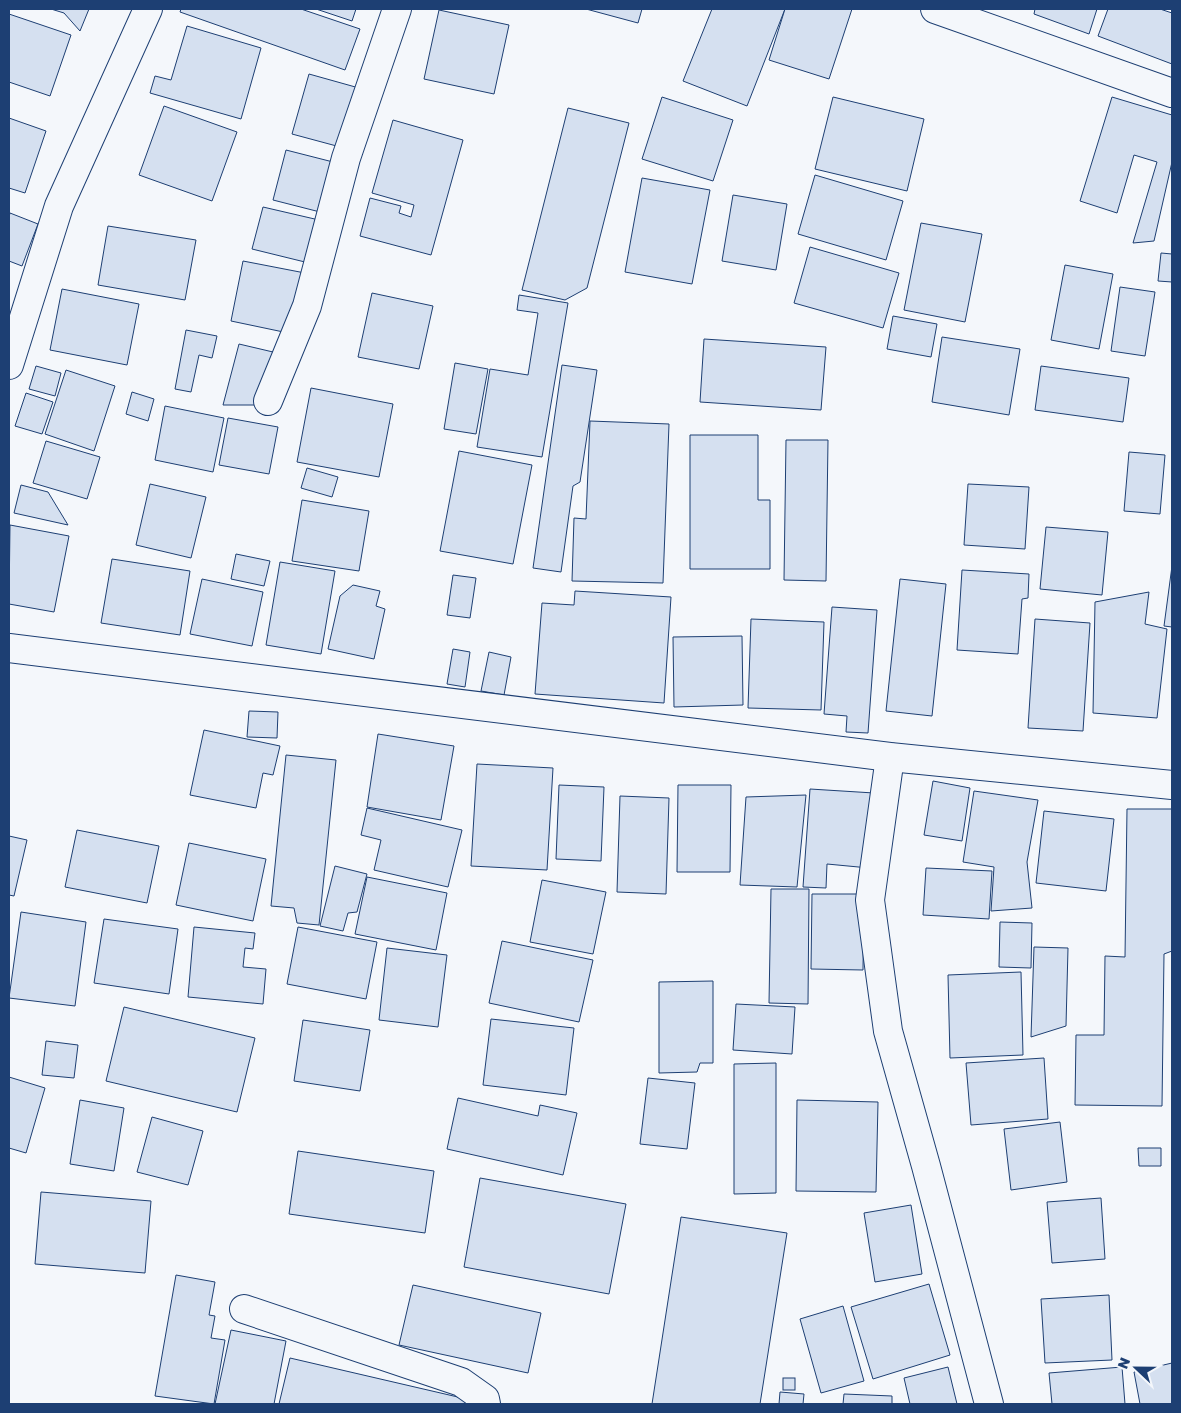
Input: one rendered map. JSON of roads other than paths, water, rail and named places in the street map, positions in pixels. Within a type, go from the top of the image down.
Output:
[{"type":"street","points":[[9,365],[59,206],[148,9]]},
{"type":"street","points":[[268,402],[307,306],[346,158],[397,9]]},
{"type":"street","points":[[935,9],[1172,93]]},
{"type":"street","points":[[9,648],[890,757],[1172,785]]},
{"type":"street","points":[[890,757],[870,900],[888,1031],[989,1404]]},
{"type":"street","points":[[244,1309],[460,1382],[485,1398],[486,1404]]}]
